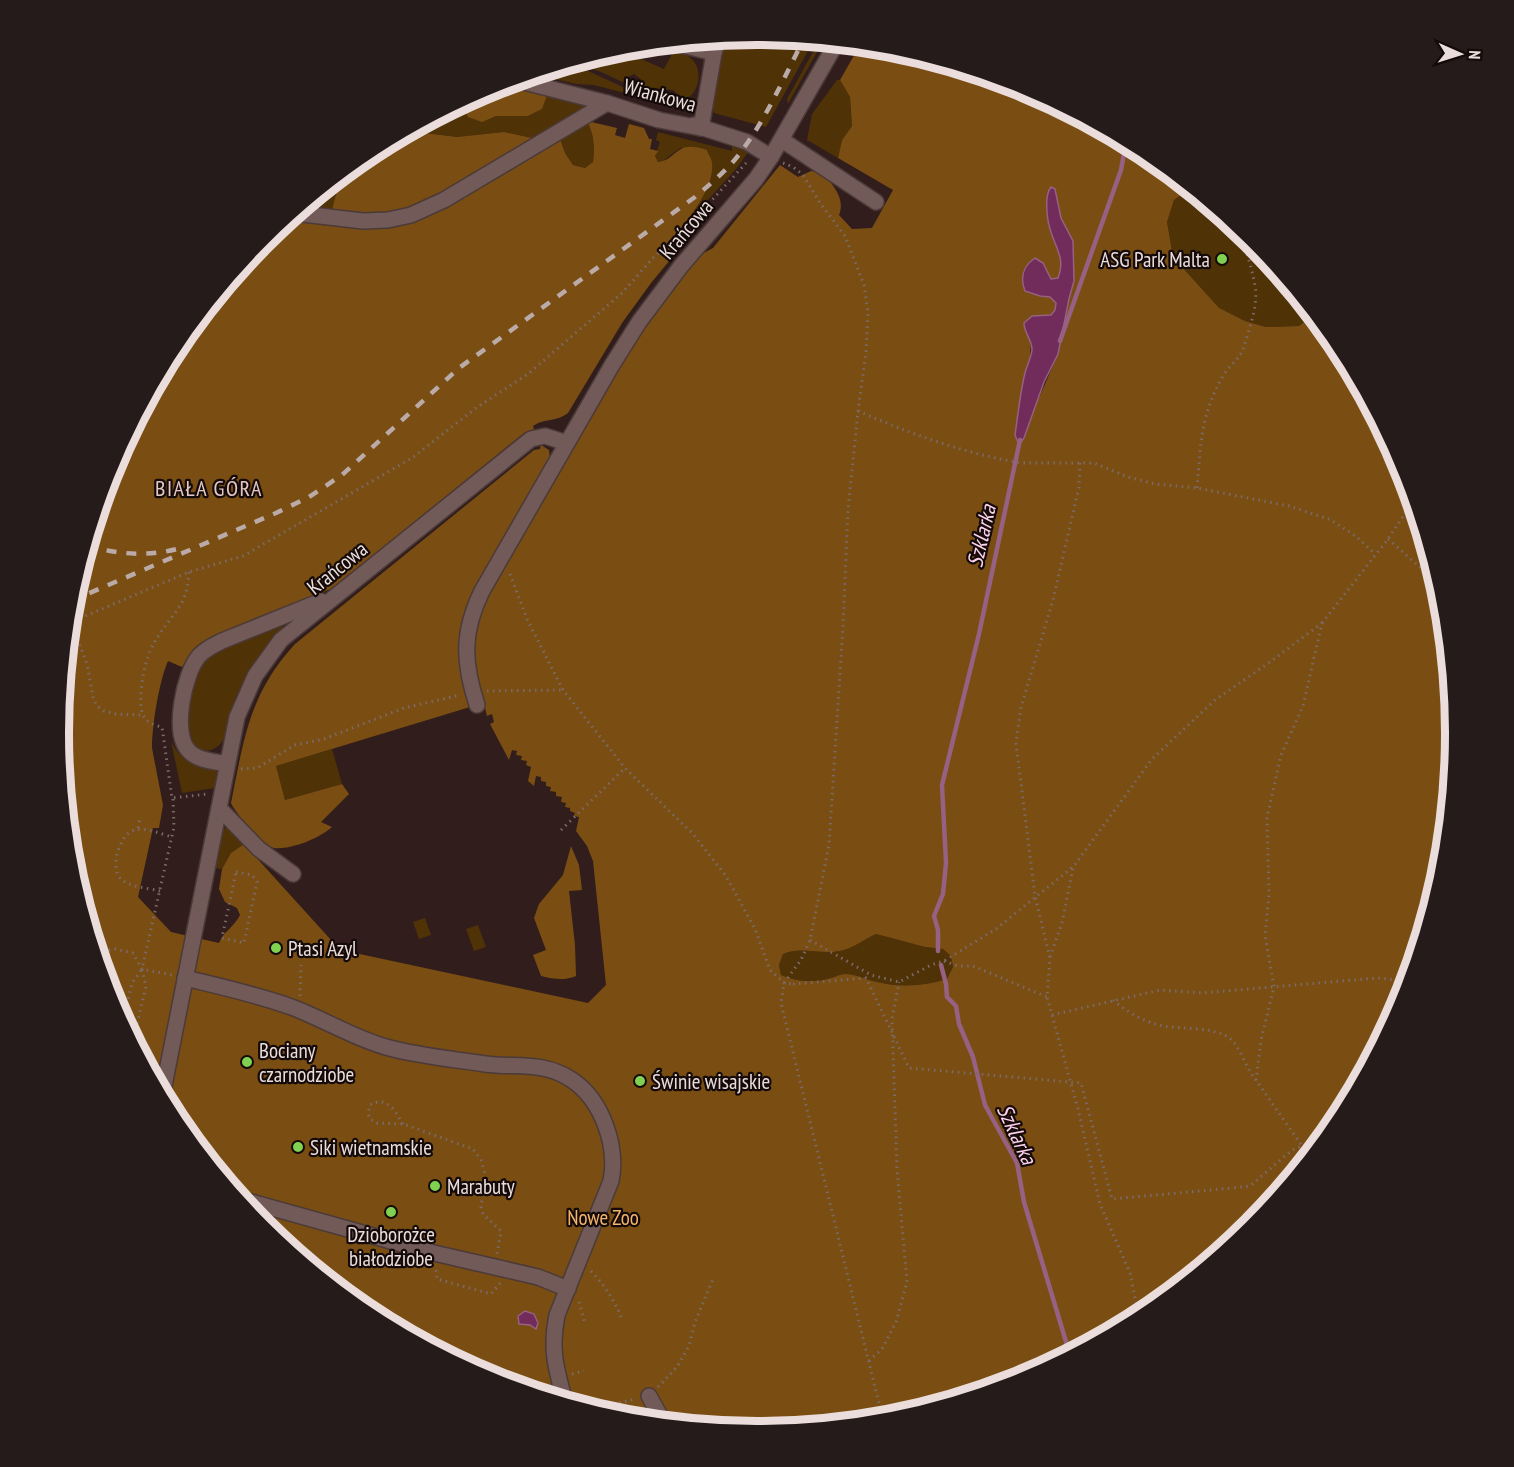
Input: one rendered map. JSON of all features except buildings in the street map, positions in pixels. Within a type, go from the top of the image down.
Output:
[{"type":"street","points":[[701,128],[716,46]]},
{"type":"street","points":[[694,48],[714,53]]},
{"type":"street","name":"Krańcowa","points":[[475,698],[466,663],[467,633],[476,605],[503,555],[612,364],[639,322],[681,266],[756,179],[782,140],[833,49]]},
{"type":"street","name":"Wiankowa","points":[[531,84],[607,103],[651,110],[747,142],[771,157]]},
{"type":"street","points":[[305,214],[363,221],[388,220],[411,215],[444,200],[607,103]]},
{"type":"street","points":[[782,140],[876,202]]},
{"type":"street","name":"Krańcowa","points":[[164,1083],[237,717],[255,676],[281,640],[531,439],[544,436],[567,443]]},
{"type":"street","points":[[227,764],[199,758],[188,750],[182,740],[180,726],[186,682],[198,657],[209,647],[222,641],[336,595]]},
{"type":"street","points":[[219,808],[259,849],[292,874]]},
{"type":"street","points":[[185,978],[268,999],[384,1047],[495,1065],[549,1068],[575,1082],[592,1100],[611,1141],[614,1160],[611,1181],[557,1315],[553,1336],[555,1363],[563,1394]]},
{"type":"street","points":[[255,1204],[510,1272],[537,1277],[568,1288]]},
{"type":"street","points":[[649,1396],[659,1415]]},
{"type":"path","points":[[78,619],[189,572],[243,556],[412,458],[476,408],[528,374],[622,294],[653,258],[688,226],[751,156]]},
{"type":"path","points":[[771,157],[794,167],[803,175],[819,203],[845,236],[864,285],[868,312],[867,342],[848,510],[829,845],[810,940],[801,960],[784,983],[781,1003],[881,1411]]},
{"type":"path","points":[[1197,488],[1207,407],[1226,370],[1239,358],[1243,350],[1255,297],[1256,286],[1244,247]]},
{"type":"path","points":[[858,411],[909,433],[1010,461],[1094,463],[1128,477],[1155,484],[1197,488],[1289,506],[1331,520],[1357,537],[1375,554]]},
{"type":"path","points":[[1050,958],[1035,896],[1016,743],[1021,707],[1064,555],[1079,487],[1080,463]]},
{"type":"path","points":[[810,940],[871,975],[899,982],[931,965],[944,961],[996,929],[1074,866],[1152,759],[1215,700],[1322,622],[1388,539],[1407,507]]},
{"type":"path","points":[[1388,539],[1426,572]]},
{"type":"path","points":[[503,555],[527,619],[563,690],[625,768],[693,834],[726,876],[755,928],[770,969],[784,983],[866,978],[909,1068],[1081,1083],[1112,1199],[1250,1186],[1292,1150],[1310,1143]]},
{"type":"path","points":[[1256,1080],[1274,987],[1265,935],[1269,895],[1267,818],[1281,755],[1303,706],[1322,622]]},
{"type":"path","points":[[75,636],[87,664],[93,697],[97,706],[104,711],[116,714],[143,715]]},
{"type":"path","points":[[227,764],[245,770],[257,768],[295,746],[324,739],[404,708],[475,698],[563,690]]},
{"type":"path","points":[[561,830],[625,768]]},
{"type":"path","points":[[126,1008],[132,983],[142,969],[172,837],[174,814],[172,798]]},
{"type":"path","points":[[138,829],[140,818]]},
{"type":"path","points":[[160,891],[126,883],[118,876],[116,866],[122,842],[128,832],[138,829],[172,837]]},
{"type":"path","points":[[1074,866],[1062,923],[1050,958],[1047,997],[1078,1108],[1100,1204],[1130,1273],[1137,1308]]},
{"type":"path","points":[[236,872],[252,875],[257,882],[244,943],[222,938],[236,872]]},
{"type":"path","points":[[104,951],[114,949],[133,954],[142,969],[146,986],[136,1029]]},
{"type":"path","points":[[944,961],[958,966],[973,966],[1047,997]]},
{"type":"path","points":[[296,1009],[300,998],[301,965]]},
{"type":"path","points":[[142,969],[167,974]]},
{"type":"path","points":[[1052,1015],[1160,990],[1202,993],[1377,978],[1399,980]]},
{"type":"path","points":[[868,1361],[882,1349],[896,1322],[907,1282],[897,1169],[892,1031],[899,982]]},
{"type":"path","points":[[1112,1000],[1129,1013],[1160,1025],[1227,1036],[1237,1046],[1247,1070],[1302,1146],[1303,1153]]},
{"type":"path","points":[[403,1124],[392,1106],[385,1102],[370,1105],[368,1113],[370,1119],[377,1124],[403,1124],[473,1149],[481,1160],[484,1174],[481,1207],[483,1214],[501,1231],[493,1267]]},
{"type":"path","points":[[434,1252],[437,1279],[491,1294],[510,1272]]},
{"type":"path","points":[[580,1258],[603,1284],[616,1304],[621,1317]]},
{"type":"path","points":[[608,1406],[649,1396],[677,1367],[689,1346],[695,1322],[713,1279]]},
{"type":"path","points":[[583,1315],[585,1323]]},
{"type":"shaded area","points":[[724,46],[810,47],[766,127],[714,113],[712,106]]},
{"type":"shaded area","points":[[815,47],[819,48],[788,104],[787,99]]},
{"type":"shaded area","points":[[673,52],[685,54],[692,60],[699,76],[695,91],[690,97],[683,99],[673,90],[641,87],[642,80],[634,74],[628,77],[625,83],[586,66],[634,56],[664,69]]},
{"type":"shaded area","points":[[577,69],[586,70],[627,89],[625,93],[550,78]]},
{"type":"shaded area","points":[[837,80],[840,80],[850,97],[852,126],[842,140],[838,158],[807,140],[812,114]]},
{"type":"shaded area","points":[[637,91],[669,94],[674,96],[679,106],[636,96]]},
{"type":"shaded area","points":[[547,96],[586,108],[552,132],[532,138],[504,132],[457,137],[421,133],[467,109],[482,121],[496,116],[528,116],[542,109]]},
{"type":"shaded area","points":[[587,121],[593,136],[594,151],[593,162],[585,168],[573,165],[565,153],[559,136]]},
{"type":"shaded area","points":[[658,132],[732,151],[732,144],[748,152],[737,168],[686,224],[710,179],[710,160],[707,150],[680,148],[663,161],[658,162],[655,156],[660,142],[656,140]]},
{"type":"shaded area","points":[[342,184],[331,214],[309,211]]},
{"type":"shaded area","points":[[1051,187],[1055,189],[1061,218],[1073,241],[1074,281],[1058,354],[1044,382],[1024,438],[1019,445],[1015,435],[1018,412],[1023,381],[1032,350],[1024,323],[1032,316],[1051,315],[1056,303],[1050,297],[1025,291],[1024,273],[1035,258],[1043,263],[1051,279],[1058,278],[1061,265],[1047,213],[1047,196]]},
{"type":"shaded area","name":"ASG Park Malta","points":[[1184,193],[1211,216],[1275,280],[1307,320],[1299,326],[1266,327],[1245,321],[1218,308],[1181,266],[1172,251],[1167,222],[1174,200]]},
{"type":"shaded area","points":[[282,626],[283,629],[256,661],[240,687],[222,742],[207,751],[193,747],[184,731],[196,668],[211,654]]},
{"type":"shaded area","points":[[171,741],[184,757],[216,769],[218,774],[215,788],[182,793]]},
{"type":"shaded area","points":[[332,749],[342,784],[285,800],[276,766]]},
{"type":"shaded area","points":[[229,828],[244,844],[231,853],[222,869],[214,868],[222,830]]},
{"type":"shaded area","points":[[425,918],[431,935],[419,939],[413,922]]},
{"type":"shaded area","points":[[478,925],[486,947],[474,951],[466,929]]},
{"type":"shaded area","points":[[876,934],[925,947],[943,949],[951,956],[953,967],[947,979],[922,985],[904,986],[877,982],[850,974],[810,981],[791,979],[781,975],[779,965],[783,954],[801,951],[838,951],[850,948]]},
{"type":"shaded area","points":[[525,1311],[534,1314],[538,1323],[536,1329],[530,1325],[519,1324],[518,1316]]},
{"type":"green space","name":"Nowe Zoo","points":[[856,52],[935,68],[1020,97],[1062,116],[1140,161],[1184,193],[1174,200],[1167,222],[1172,251],[1181,266],[1219,308],[1245,321],[1266,327],[1299,326],[1307,320],[1353,389],[1374,429],[1409,512],[1422,555],[1440,644],[1444,688],[1446,734],[1440,823],[1422,912],[1409,955],[1393,997],[1353,1078],[1303,1153],[1275,1187],[1211,1251],[1176,1280],[1140,1306],[1062,1351],[1020,1370],[935,1399],[891,1409],[802,1421],[712,1421],[667,1416],[579,1399],[536,1385],[494,1370],[413,1330],[374,1306],[303,1251],[239,1187],[211,1153],[161,1078],[140,1038],[105,955],[92,912],[74,823],[70,779],[70,688],[74,644],[92,555],[105,512],[121,470],[161,389],[211,314],[239,280],[309,211],[331,214],[339,186],[374,161],[421,133],[457,137],[504,132],[532,138],[552,132],[559,136],[565,153],[573,165],[585,168],[593,162],[594,151],[593,136],[587,121],[617,128],[615,135],[625,138],[629,124],[644,128],[649,139],[652,139],[650,149],[658,151],[655,156],[658,162],[669,158],[682,148],[696,147],[707,150],[712,163],[709,183],[698,205],[669,241],[673,244],[684,243],[622,323],[568,413],[533,426],[534,429],[524,433],[333,588],[219,635],[198,647],[182,667],[168,661],[155,716],[152,748],[163,805],[159,828],[153,828],[138,897],[171,932],[219,943],[240,915],[237,908],[225,902],[219,889],[222,869],[231,853],[244,844],[331,940],[355,953],[588,1003],[606,985],[593,861],[587,846],[576,831],[579,817],[574,816],[575,813],[570,811],[570,808],[565,807],[566,803],[561,802],[562,797],[550,791],[551,787],[541,781],[541,777],[536,776],[534,786],[528,781],[531,767],[526,765],[527,761],[521,760],[522,756],[516,755],[517,751],[512,750],[509,760],[490,724],[494,722],[492,714],[487,716],[471,653],[482,603],[639,334],[700,255],[713,248],[780,165],[798,177],[811,171],[822,172],[834,186],[839,197],[841,209],[839,215],[852,229],[872,228],[893,190],[838,158],[842,140],[852,126],[850,97],[840,80]],"holes":[[[1055,189],[1074,281],[1058,354],[1019,444],[1015,435],[1025,373],[1030,360],[1032,316],[1051,315],[1056,303],[1050,297],[1040,296],[1043,263],[1051,279],[1058,278],[1061,264],[1048,222]],[[876,934],[925,947],[943,949],[951,956],[953,967],[947,979],[922,985],[904,986],[886,984],[849,974],[822,980],[797,980],[781,975],[779,965],[783,954],[789,952],[838,951],[850,948]]]},
{"type":"green space","points":[[518,88],[547,96],[542,109],[528,116],[496,116],[482,122],[468,117],[465,110]]},
{"type":"green space","points":[[541,445],[549,450],[550,459],[494,557],[464,618],[459,644],[459,662],[470,707],[276,766],[285,800],[342,784],[349,794],[321,822],[332,827],[327,831],[297,845],[281,848],[269,846],[250,828],[231,803],[245,738],[258,699],[267,681],[295,644],[534,450],[540,449]]},
{"type":"green space","points":[[571,846],[579,865],[582,890],[569,891],[576,976],[555,979],[541,976],[533,955],[546,950],[534,918],[539,904],[563,875]]},
{"type":"waterway","name":"Szklarka","points":[[1060,341],[1121,170],[1124,151]]},
{"type":"waterway","name":"Szklarka","points":[[938,951],[938,930],[934,916],[943,894],[946,863],[942,785],[979,634],[1020,440]]},
{"type":"waterway","name":"Szklarka","points":[[941,965],[947,997],[956,1006],[959,1024],[973,1057],[985,1105],[1017,1163],[1024,1202],[1068,1348]]},
{"type":"railway","points":[[83,596],[276,513],[309,497],[342,475],[459,368],[695,197],[719,176],[732,163],[753,134],[800,46]]},
{"type":"railway","points":[[94,548],[132,554],[177,549]]},
{"type":"place","name":"ASG Park Malta","points":[[1222,259]]},
{"type":"place","name":"Ptasi Azyl","points":[[276,948]]},
{"type":"place","name":"Bociany czarnodziobe","points":[[247,1062]]},
{"type":"place","name":"Świnie wisajskie","points":[[640,1081]]},
{"type":"place","name":"Siki wietnamskie","points":[[298,1147]]},
{"type":"place","name":"Marabuty","points":[[435,1186]]},
{"type":"place","name":"Dzioborożce białodziobe","points":[[391,1212]]},
{"type":"district","name":"BIAŁA GÓRA","points":[[209,488]]}]
